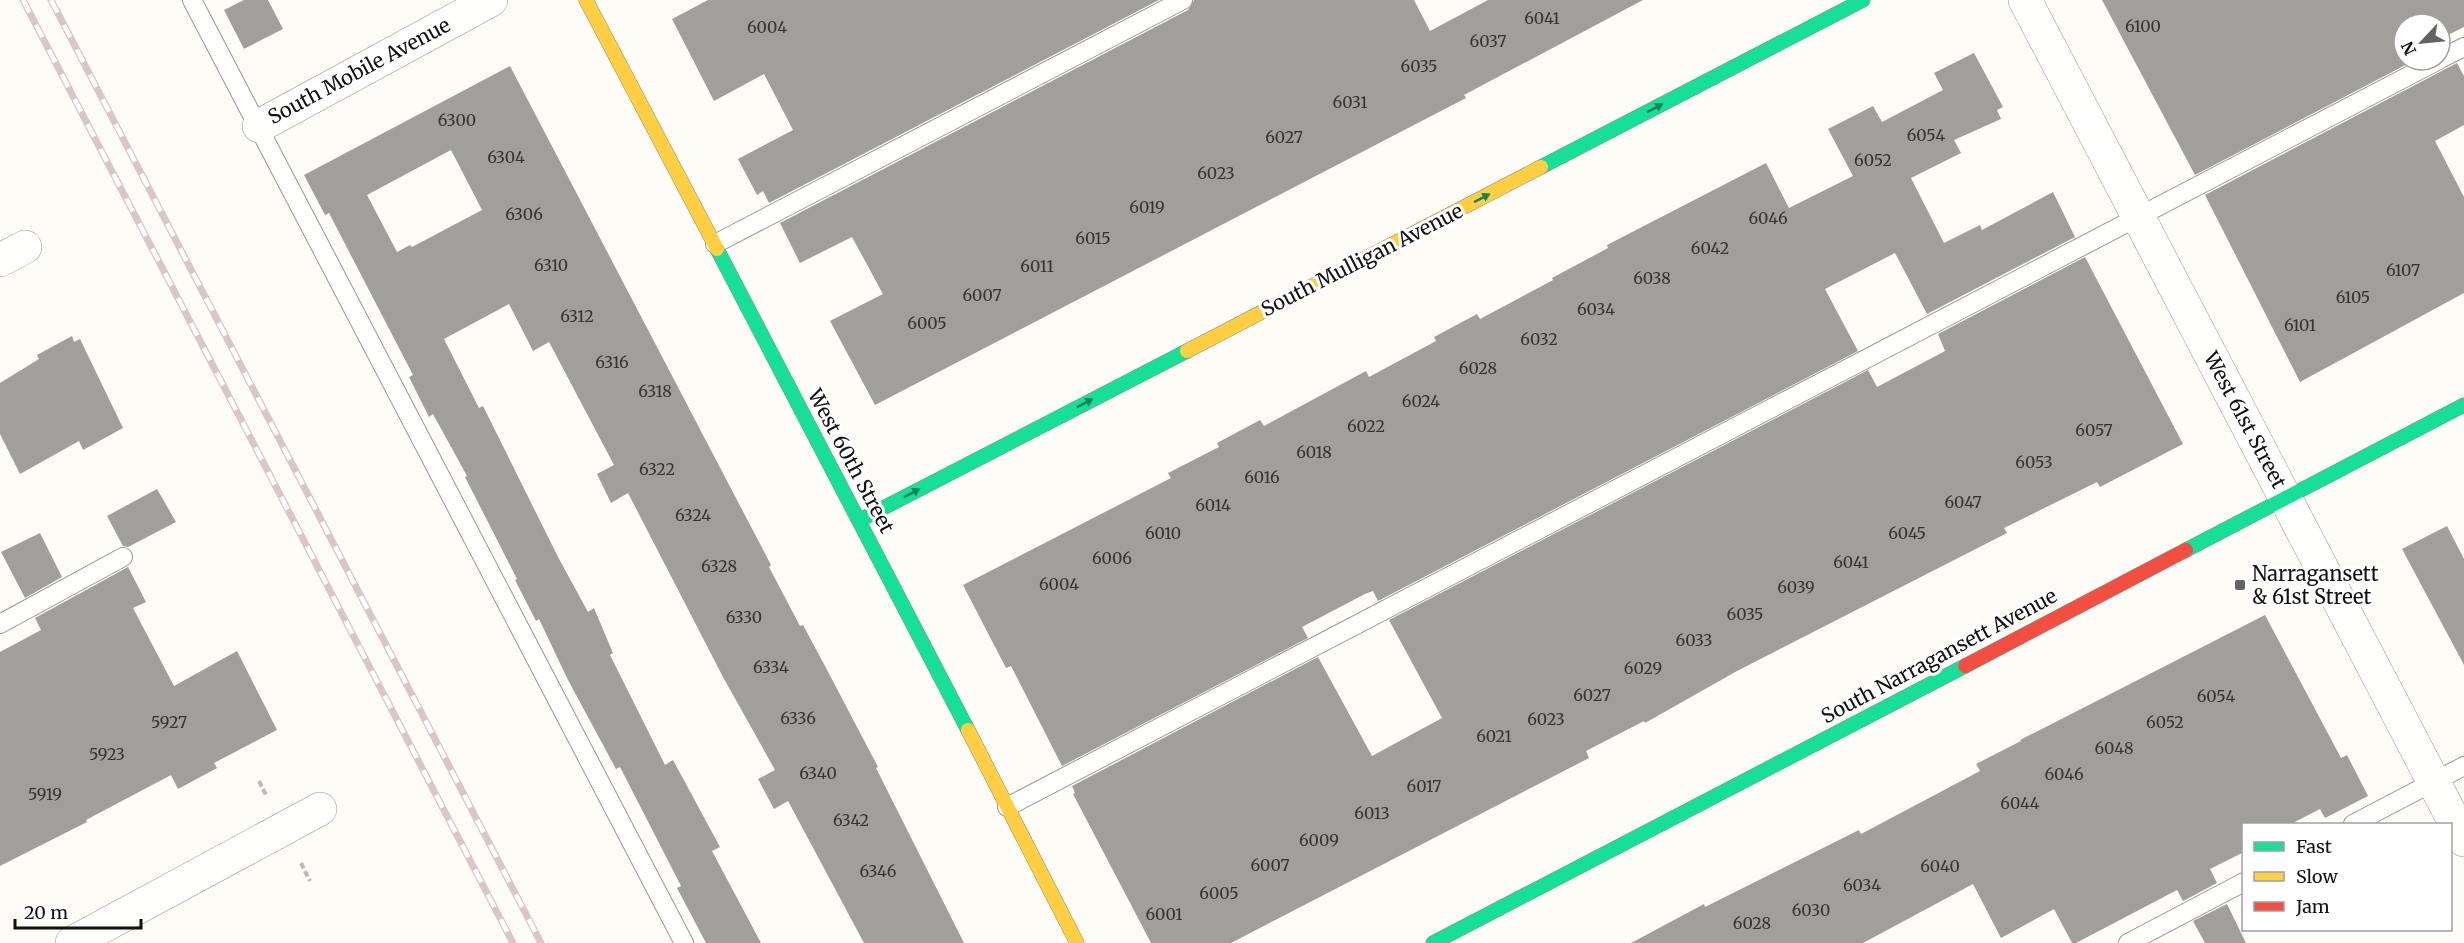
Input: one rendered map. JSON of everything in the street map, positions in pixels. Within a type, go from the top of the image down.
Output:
[{"type":"street","name":"South Mobile Avenue","points":[[259,126],[491,0]]},
{"type":"street","name":"West 60th Street","points":[[586,0],[860,520],[1077,943]]},
{"type":"street","name":"South Mulligan Avenue","points":[[860,520],[1863,0]]},
{"type":"street","name":"West 61st Street","points":[[2025,0],[2464,840]]},
{"type":"street","name":"South Narragansett Avenue","points":[[1433,943],[2464,405]]},
{"type":"street","points":[[72,943],[320,809]]},
{"type":"lane","points":[[192,0],[684,943]]},
{"type":"lane","points":[[714,244],[1184,0]]},
{"type":"lane","points":[[1007,807],[2416,72]]},
{"type":"lane","points":[[0,624],[123,557]]},
{"type":"lane","points":[[2357,823],[2464,766]]},
{"type":"lane","points":[[2128,943],[2242,883]]},
{"type":"path","points":[[300,859],[310,881]]},
{"type":"building","points":[[244,0],[268,0],[283,29],[244,49],[224,10]]},
{"type":"building","points":[[708,0],[1159,0],[769,203],[763,191],[757,195],[738,159],[793,130],[764,74],[714,101],[672,19]]},
{"type":"building","points":[[1194,0],[1414,0],[1430,31],[1488,0],[1643,0],[1464,95],[1466,98],[875,405],[830,321],[883,294],[852,237],[800,263],[780,223],[1188,10]]},
{"type":"building","points":[[2102,0],[2464,0],[2464,27],[2452,33],[2452,12],[2392,12],[2392,72],[2195,175]]},
{"type":"building","points":[[1974,53],[2003,107],[1997,110],[2001,119],[1954,140],[1961,153],[1911,178],[1944,243],[1980,225],[1982,230],[2053,192],[2075,237],[1927,314],[1895,253],[1825,289],[1858,351],[1378,601],[1373,591],[1365,594],[1302,627],[1308,638],[1062,766],[1011,666],[1006,668],[963,585],[1171,478],[1168,473],[1219,447],[1217,443],[1260,420],[1264,426],[1366,371],[1369,377],[1436,341],[1434,337],[1477,314],[1480,319],[1608,248],[1607,245],[1766,163],[1789,208],[1853,176],[1828,129],[1873,106],[1882,122],[1943,90],[1934,73]]},
{"type":"building","points":[[2457,63],[2464,76],[2464,125],[2435,141],[2464,197],[2464,293],[2300,382],[2205,195],[2440,72],[2452,72],[2452,66]]},
{"type":"building","points":[[510,66],[771,565],[769,567],[800,626],[803,625],[878,767],[876,768],[964,943],[864,943],[788,801],[774,809],[758,779],[775,770],[723,677],[628,493],[611,503],[597,474],[614,465],[549,342],[533,351],[509,304],[444,339],[479,408],[483,406],[588,612],[594,608],[613,653],[610,655],[665,765],[673,760],[720,847],[712,851],[761,943],[706,943],[677,888],[681,886],[620,767],[616,769],[568,680],[539,619],[536,621],[465,477],[467,476],[433,414],[429,417],[409,377],[413,375],[329,213],[325,215],[304,175]],"holes":[[[451,150],[482,210],[412,247],[410,245],[397,252],[367,195]]]},
{"type":"building","points":[[2085,257],[2183,444],[2100,487],[2097,482],[2004,528],[2007,533],[1737,671],[1645,723],[1644,721],[1586,751],[1589,758],[1231,943],[1151,943],[1073,794],[1075,793],[1072,786],[1318,657],[1372,756],[1442,718],[1389,620],[1868,370],[1877,387],[1945,351],[1938,334]]},
{"type":"building","points":[[72,336],[74,342],[80,339],[123,428],[83,450],[79,441],[20,474],[0,434],[0,383],[39,359],[37,355]]},
{"type":"building","points":[[157,489],[176,522],[128,547],[123,546],[107,516]]},
{"type":"building","points":[[2447,526],[2464,559],[2464,665],[2402,549]]},
{"type":"building","points":[[40,533],[62,577],[25,598],[1,552]]},
{"type":"building","points":[[128,567],[146,602],[133,608],[174,686],[237,651],[277,730],[214,763],[217,768],[178,789],[171,775],[86,820],[87,822],[0,866],[0,652],[41,630],[35,618]]},
{"type":"building","points":[[2265,615],[2341,758],[2347,755],[2368,796],[2325,818],[2320,809],[2293,823],[2242,823],[2242,853],[2210,869],[2217,883],[2183,901],[2177,890],[2076,943],[2072,943],[2054,909],[2001,938],[1973,884],[1863,943],[1631,943],[1704,904],[1705,907],[1859,830],[1861,834],[1980,771],[1976,764]]},
{"type":"building","points":[[2227,904],[2246,943],[2205,943],[2193,921]]},
{"type":"railway","points":[[23,0],[513,943]]},
{"type":"railway","points":[[51,0],[541,943]]},
{"type":"traffic: fast","points":[[1541,167],[1863,0]]},
{"type":"traffic: fast","points":[[717,249],[968,730]]},
{"type":"traffic: fast","points":[[860,520],[1187,351]]},
{"type":"traffic: fast","points":[[2186,550],[2464,405]]},
{"type":"traffic: fast","points":[[1433,943],[1965,666]]},
{"type":"traffic: slow","points":[[586,0],[717,249]]},
{"type":"traffic: slow","points":[[1187,351],[1541,167]]},
{"type":"traffic: slow","points":[[968,730],[1077,943]]},
{"type":"traffic: jam","points":[[1965,666],[2186,550]]},
{"type":"place","name":"Narragansett & 61st Street","points":[[2240,585]]}]
